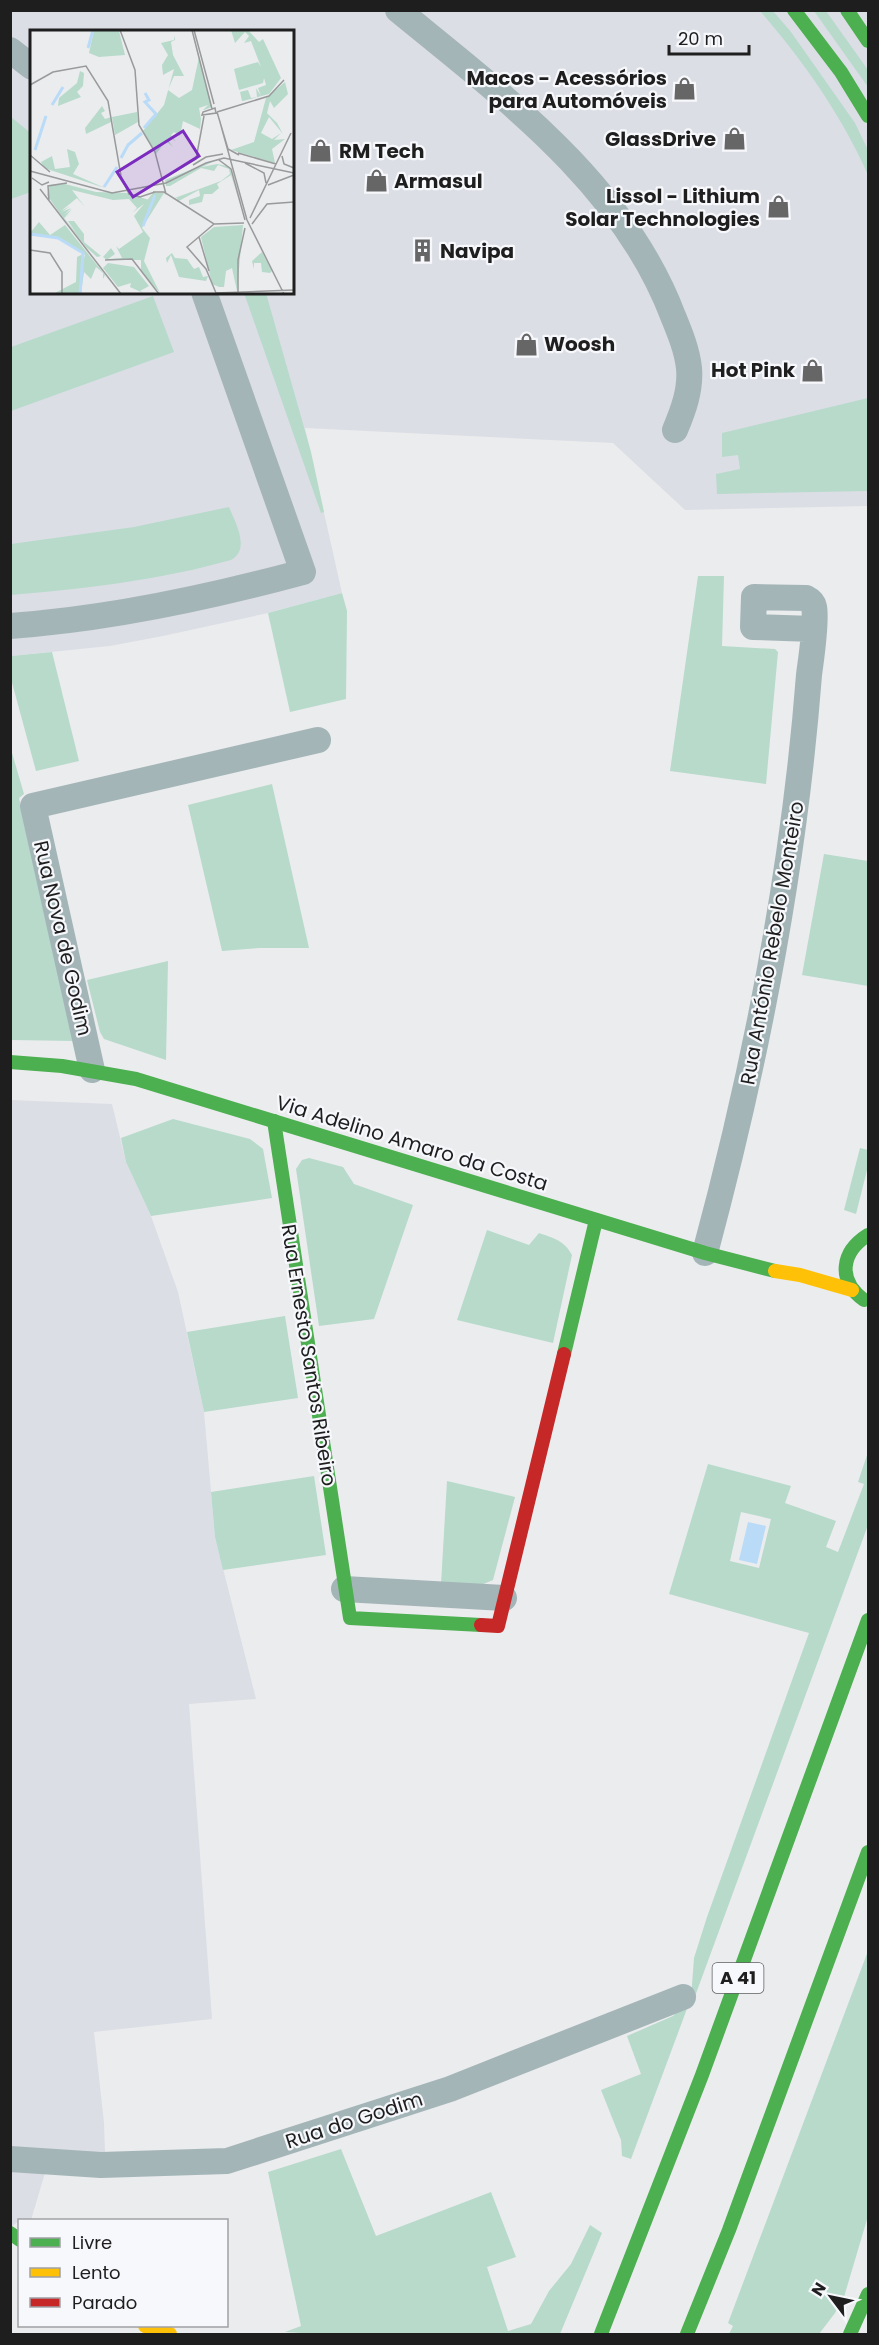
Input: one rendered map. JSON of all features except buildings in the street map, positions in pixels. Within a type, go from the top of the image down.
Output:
[{"type":"main road","points":[[794,10],[841,72],[868,116]]},
{"type":"main road","points":[[847,10],[868,41]]},
{"type":"main road","name":"Via Adelino Amaro da Costa","points":[[10,1062],[92,1070],[136,1079],[705,1253],[757,1268],[800,1275],[852,1290],[868,1301]]},
{"type":"main road","name":"Rua Ernesto Santos Ribeiro","points":[[274,1121],[344,1589]]},
{"type":"main road","name":"Rua Ernesto Santos Ribeiro","points":[[504,1598],[596,1220]]},
{"type":"main road","points":[[835,1260],[849,1251],[868,1233]]},
{"type":"main road","points":[[849,1251],[845,1271],[852,1290]]},
{"type":"main road","points":[[800,1275],[817,1268]]},
{"type":"main road","name":"A 41","points":[[601,2334],[702,2075],[868,1620]]},
{"type":"main road","points":[[687,2334],[729,2230],[868,1852]]},
{"type":"main road","points":[[850,2334],[868,2294]]},
{"type":"main road","points":[[151,2327],[170,2334]]},
{"type":"main road","points":[[863,2334],[868,2330]]},
{"type":"street","points":[[407,13],[517,108],[557,147],[610,208],[647,261],[668,303],[684,343],[690,370],[686,402],[675,430]]},
{"type":"street","points":[[10,50],[30,66]]},
{"type":"street","points":[[10,626],[123,613],[176,603],[303,572],[205,294]]},
{"type":"street","name":"Rua António Rebelo Monteiro","points":[[705,1253],[749,1077],[789,857],[803,756],[813,629]]},
{"type":"street","name":"Rua Nova de Godim","points":[[92,1070],[33,807],[318,740]]},
{"type":"street","name":"Rua Ernesto Santos Ribeiro","points":[[344,1589],[504,1598]]},
{"type":"street","name":"Rua do Godim","points":[[10,2159],[101,2165],[227,2161],[450,2089],[683,1997]]},
{"type":"shaded area","points":[[11,11],[868,11],[868,506],[685,510],[613,443],[305,428],[342,593],[268,613],[110,646],[11,656]]},
{"type":"shaded area","points":[[11,1100],[112,1104],[126,1162],[151,1216],[178,1292],[204,1412],[215,1537],[256,1699],[189,1704],[212,2019],[94,2032],[105,2152],[47,2166],[31,2219],[18,2219],[11,2227]]},
{"type":"green space","points":[[760,11],[773,11],[791,32],[855,123],[868,150],[868,175],[846,131],[820,89]]},
{"type":"green space","points":[[814,11],[826,11],[868,70],[868,87]]},
{"type":"green space","points":[[11,117],[30,132],[30,192],[11,199]]},
{"type":"green space","points":[[244,294],[266,294],[311,452],[324,512],[321,513]]},
{"type":"green space","points":[[153,296],[174,352],[11,411],[11,347]]},
{"type":"green space","points":[[868,398],[868,491],[717,494],[716,474],[740,469],[738,455],[722,457],[722,433]]},
{"type":"green space","points":[[229,507],[238,527],[241,542],[237,555],[231,560],[122,583],[11,595],[11,544],[134,527]]},
{"type":"green space","points":[[698,576],[724,576],[722,646],[775,649],[778,652],[766,784],[670,771]]},
{"type":"green space","points":[[342,593],[347,611],[346,699],[290,712],[268,613]]},
{"type":"green space","points":[[52,652],[79,761],[36,771],[11,679],[11,656]]},
{"type":"green space","points":[[10,746],[24,794],[19,798],[75,1041],[11,1040]]},
{"type":"green space","points":[[272,784],[309,948],[222,951],[188,805]]},
{"type":"green space","points":[[824,854],[868,861],[868,986],[802,975]]},
{"type":"green space","points":[[168,961],[166,1060],[104,1039],[100,1032],[87,980]]},
{"type":"green space","points":[[173,1119],[250,1139],[263,1149],[272,1198],[151,1216],[126,1162],[121,1138]]},
{"type":"green space","points":[[860,1148],[868,1150],[868,1166],[856,1214],[844,1210]]},
{"type":"green space","points":[[309,1158],[343,1167],[354,1184],[413,1205],[374,1319],[319,1326],[296,1169],[302,1160]]},
{"type":"green space","points":[[487,1230],[529,1245],[539,1233],[562,1243],[572,1255],[553,1343],[457,1320]]},
{"type":"green space","points":[[285,1316],[298,1398],[204,1412],[187,1332]]},
{"type":"green space","points":[[868,1452],[868,1525],[694,1999],[691,1998],[694,1958],[809,1633],[669,1594],[708,1464],[791,1486],[785,1503],[836,1521],[826,1547],[838,1552],[864,1484],[858,1482]],"holes":[[[741,1512],[771,1519],[759,1568],[730,1561]]]},
{"type":"green space","points":[[314,1476],[326,1555],[223,1570],[215,1537],[211,1492]]},
{"type":"green space","points":[[447,1481],[515,1497],[493,1580],[481,1585],[441,1584]]},
{"type":"green space","points":[[868,1951],[868,2216],[844,2297],[819,2334],[729,2334],[733,2326],[728,2323]]},
{"type":"green space","points":[[691,1998],[631,2159],[622,2156],[621,2140],[601,2090],[641,2074],[627,2036],[673,2016]]},
{"type":"green space","points":[[341,2149],[376,2236],[491,2192],[516,2257],[487,2267],[508,2331],[531,2324],[549,2291],[571,2264],[590,2225],[602,2233],[560,2334],[285,2332],[301,2326],[268,2172]]},
{"type":"water","points":[[748,1522],[766,1526],[757,1564],[739,1560]]},
{"type":"traffic: fast","points":[[794,10],[841,72],[868,116]]},
{"type":"traffic: fast","points":[[847,10],[868,41]]},
{"type":"traffic: fast","points":[[10,1062],[62,1066],[136,1079],[705,1253],[775,1271]]},
{"type":"traffic: fast","points":[[274,1121],[350,1618],[481,1625]]},
{"type":"traffic: fast","points":[[564,1354],[596,1220]]},
{"type":"traffic: fast","points":[[864,1300],[849,1284],[846,1266],[852,1250],[868,1235]]},
{"type":"traffic: fast","points":[[601,2334],[702,2075],[868,1620]]},
{"type":"traffic: fast","points":[[687,2334],[729,2230],[868,1852]]},
{"type":"traffic: fast","points":[[10,2233],[18,2239]]},
{"type":"traffic: fast","points":[[850,2334],[868,2294]]},
{"type":"traffic: slow","points":[[775,1271],[800,1275],[852,1290]]},
{"type":"traffic: slow","points":[[148,2327],[170,2334]]},
{"type":"traffic: jam","points":[[481,1625],[498,1626],[564,1354]]},
{"type":"place","name":"Macos - Acessórios para Automóveis","points":[[685,89]]},
{"type":"place","name":"GlassDrive","points":[[734,139]]},
{"type":"place","name":"RM Tech","points":[[321,151]]},
{"type":"place","name":"Armasul","points":[[376,181]]},
{"type":"place","name":"Lissol - Lithium Solar Technologies","points":[[778,207]]},
{"type":"place","name":"Navipa","points":[[422,251]]},
{"type":"place","name":"Woosh","points":[[526,344]]},
{"type":"place","name":"Hot Pink","points":[[813,370]]}]
